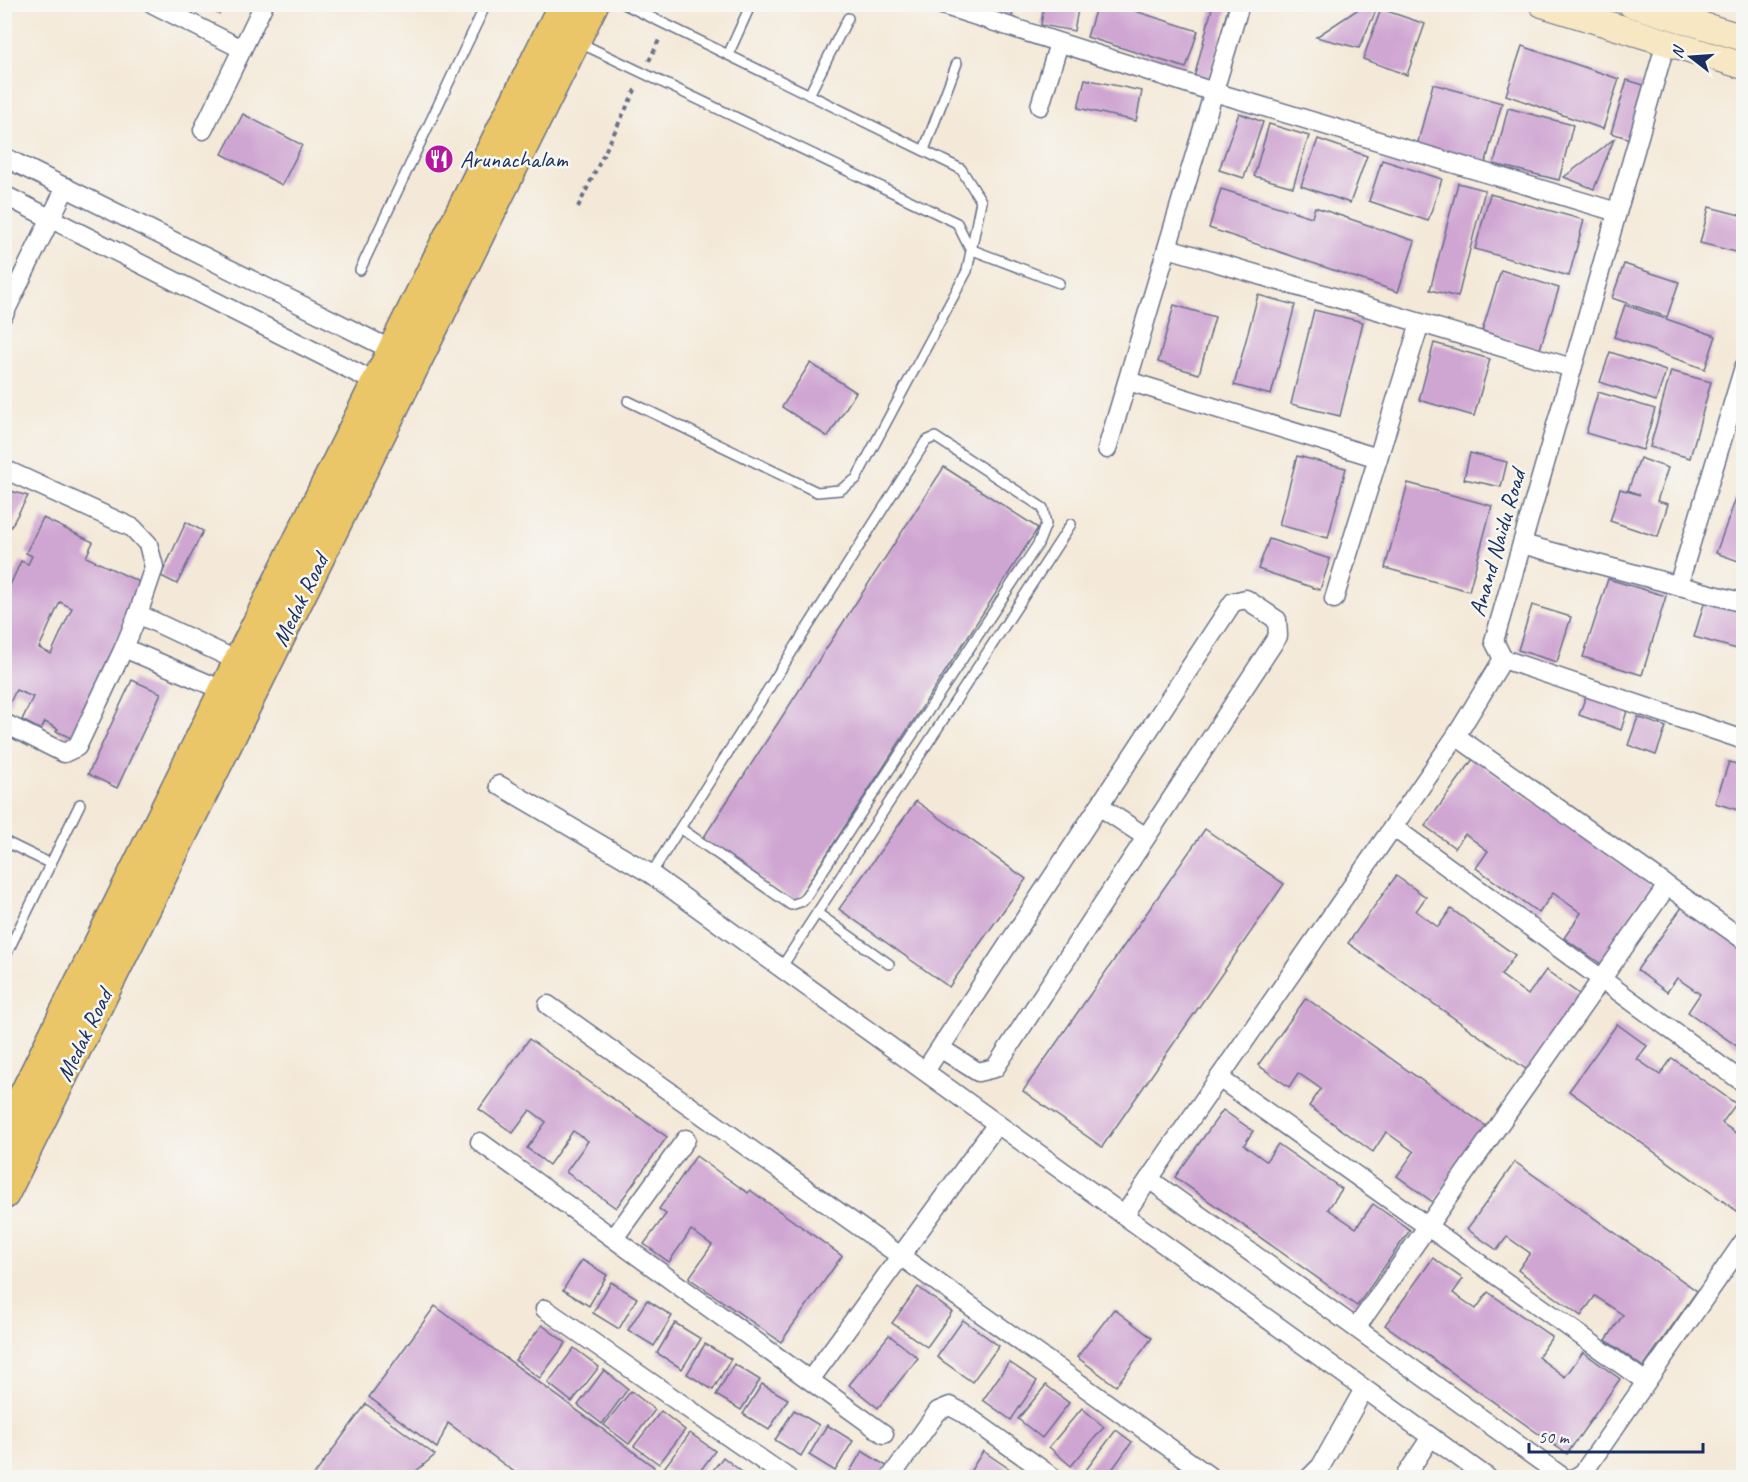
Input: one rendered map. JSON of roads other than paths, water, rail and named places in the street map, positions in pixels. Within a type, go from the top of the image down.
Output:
[{"type":"main road","name":"Medak Road","points":[[4,1194],[56,1061],[225,692],[564,4]]},
{"type":"main road","name":"Medak Road","points":[[4,1136],[56,1061],[593,4]]},
{"type":"main road","points":[[1542,4],[1743,66]]},
{"type":"main road","points":[[1631,4],[1686,12],[1743,38]]},
{"type":"street","points":[[153,4],[242,49]]},
{"type":"street","points":[[203,130],[264,4]]},
{"type":"street","points":[[939,4],[1214,92],[1617,212]]},
{"type":"street","points":[[1107,449],[1240,4]]},
{"type":"street","name":"Anand Naidu Road","points":[[1503,659],[1494,641],[1666,42]]},
{"type":"street","points":[[1040,106],[1059,43]]},
{"type":"street","points":[[4,157],[394,351]]},
{"type":"street","points":[[4,314],[66,187]]},
{"type":"street","points":[[4,195],[377,383]]},
{"type":"street","points":[[1168,248],[1572,368]]},
{"type":"street","points":[[1334,599],[1420,323]]},
{"type":"street","points":[[1678,586],[1743,367]]},
{"type":"street","points":[[1128,381],[1377,458]]},
{"type":"street","points":[[4,469],[134,528],[148,544],[154,567],[124,648],[77,747],[64,753],[4,723]]},
{"type":"street","points":[[1522,544],[1743,603]]},
{"type":"street","points":[[925,1071],[940,1048],[1233,602],[1246,600],[1277,620],[1278,636],[995,1068],[978,1072],[940,1048]]},
{"type":"street","points":[[138,614],[240,662]]},
{"type":"street","points":[[124,648],[225,692]]},
{"type":"street","points":[[1124,1215],[1456,736],[1503,659],[1743,740]]},
{"type":"street","points":[[1456,736],[1743,940]]},
{"type":"street","points":[[499,785],[651,874],[1488,1478]]},
{"type":"street","points":[[1099,806],[1146,837]]},
{"type":"street","points":[[1393,827],[1743,1083]]},
{"type":"street","points":[[1356,1328],[1667,886]]},
{"type":"street","points":[[548,1005],[1212,1478]]},
{"type":"street","points":[[1219,1078],[1646,1382]]},
{"type":"street","points":[[810,1380],[997,1124]]},
{"type":"street","points":[[614,1238],[686,1139]]},
{"type":"street","points":[[480,1142],[884,1434]]},
{"type":"street","points":[[1149,1179],[1564,1478]]},
{"type":"street","points":[[1575,1478],[1583,1473],[1743,1241]]},
{"type":"street","points":[[544,1309],[788,1478]]},
{"type":"street","points":[[1309,1478],[1321,1466],[1364,1389]]},
{"type":"street","points":[[890,1478],[938,1411],[950,1406],[1054,1478]]},
{"type":"street","points":[[1404,1478],[1431,1437]]},
{"type":"lane","points":[[360,270],[486,4]]},
{"type":"lane","points":[[624,4],[961,169],[981,201],[967,271],[856,479],[840,490],[817,492],[628,401]]},
{"type":"lane","points":[[728,55],[751,4]]},
{"type":"lane","points":[[809,95],[848,18]]},
{"type":"lane","points":[[575,41],[957,223],[970,249],[1059,283]]},
{"type":"lane","points":[[924,150],[957,63]]},
{"type":"lane","points":[[651,874],[680,828],[926,441],[935,437],[1043,508],[1047,524],[1038,544],[803,901],[791,905],[680,828]]},
{"type":"lane","points":[[781,968],[1071,524]]},
{"type":"lane","points":[[4,959],[80,804]]},
{"type":"lane","points":[[4,841],[51,864]]},
{"type":"lane","points":[[817,913],[889,964]]},
{"type":"place","name":"Arunachalam","points":[[439,159]]}]
